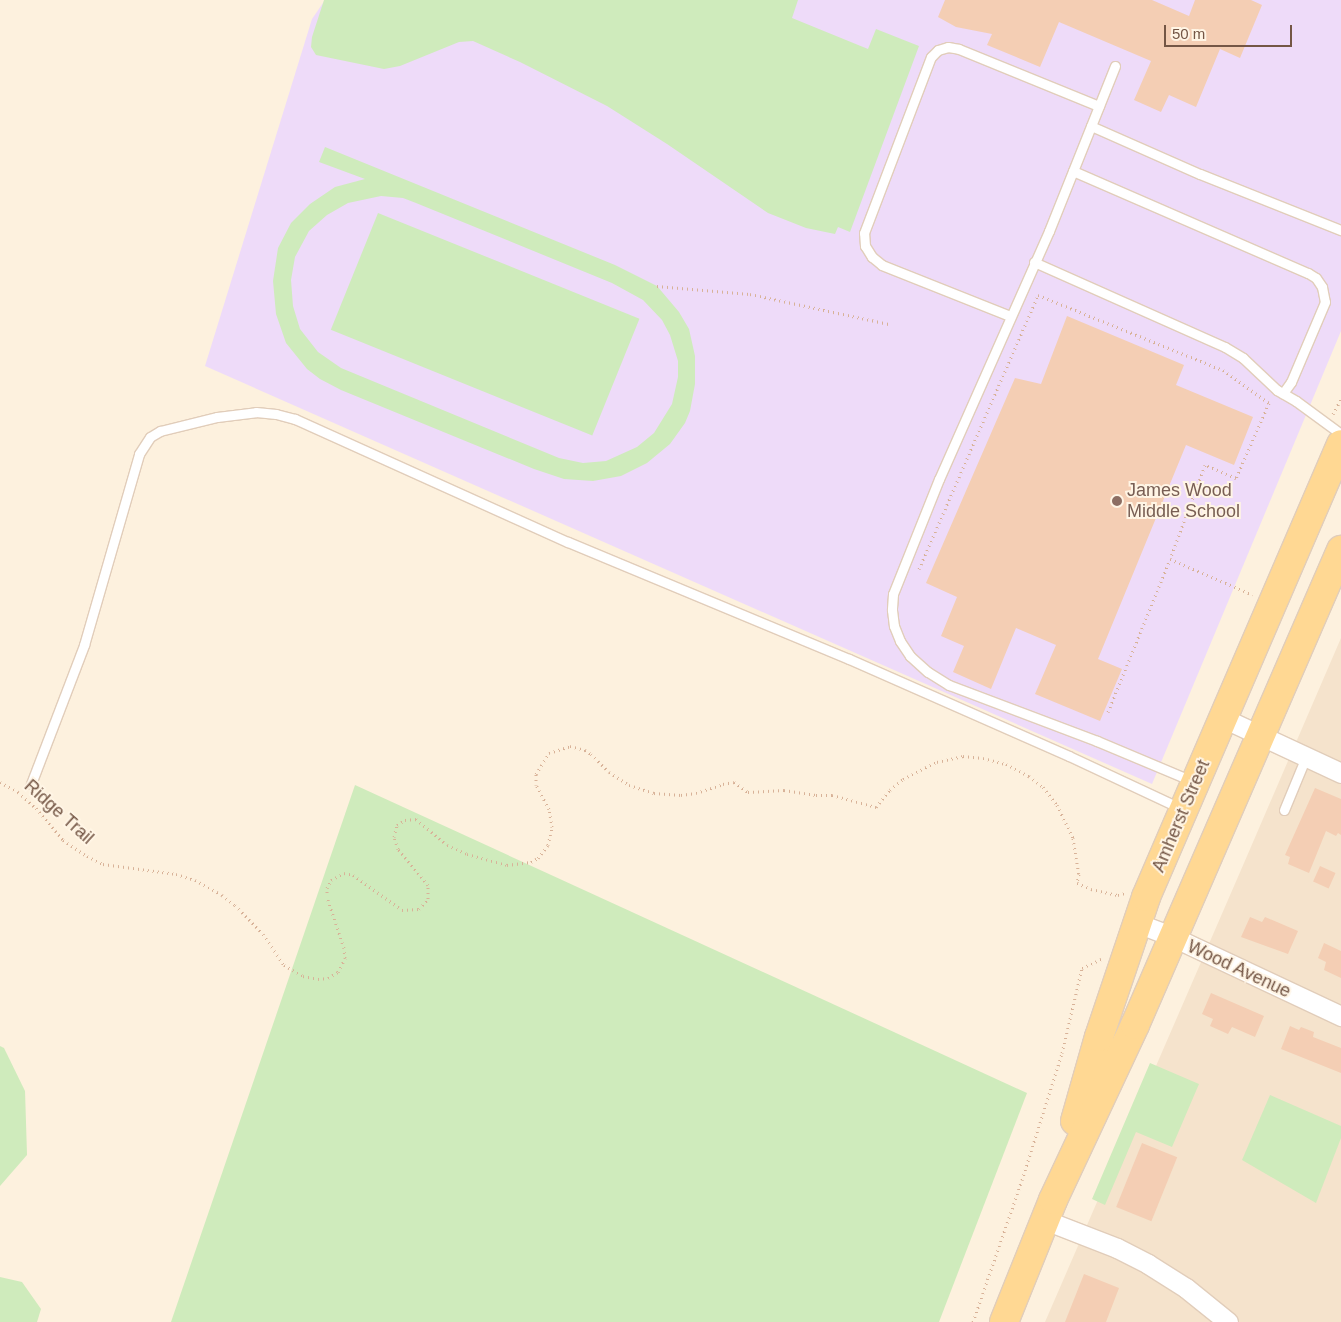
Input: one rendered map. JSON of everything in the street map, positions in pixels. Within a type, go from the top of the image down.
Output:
[{"type":"main road","name":"Amherst Street","points":[[1049,1210],[1099,1037],[1137,923],[1182,809],[1341,444]]},
{"type":"main road","name":"Amherst Street","points":[[1004,1322],[1049,1210],[1135,1025],[1341,550]]},
{"type":"main road","points":[[1194,782],[1211,794],[1216,807],[1208,857]]},
{"type":"street","points":[[1223,718],[1341,773]]},
{"type":"street","name":"Wood Avenue","points":[[1137,923],[1172,937],[1341,1016]]},
{"type":"street","points":[[1049,1210],[1148,1264],[1186,1288],[1228,1322]]},
{"type":"lane","points":[[1010,316],[882,265],[872,257],[865,246],[864,233],[931,58],[938,50],[948,47],[959,48],[1099,106]]},
{"type":"lane","points":[[1115,66],[1073,171],[939,479],[893,594],[892,610],[894,626],[900,641],[910,656],[928,672],[949,685],[1097,741],[1194,782]]},
{"type":"lane","points":[[1091,126],[1200,174],[1341,230]]},
{"type":"lane","points":[[1073,171],[1316,278],[1322,287],[1325,302],[1291,382],[1283,393]]},
{"type":"lane","points":[[1034,262],[1225,347],[1243,358],[1283,393],[1341,434]]},
{"type":"lane","points":[[30,784],[84,645],[139,454],[150,437],[160,431],[217,417],[256,412],[276,414],[295,419],[568,542],[849,660],[1069,756],[1182,809]]},
{"type":"lane","points":[[1284,810],[1306,757]]},
{"type":"path","points":[[657,286],[750,294],[889,324]]},
{"type":"path","points":[[919,569],[1038,295],[1223,370],[1269,403],[1236,478],[1205,465],[1108,712]]},
{"type":"path","points":[[1170,558],[1254,595]]},
{"type":"path","name":"Ridge Trail","points":[[0,782],[18,792],[36,808],[63,840],[87,856],[103,864],[176,874],[215,891],[235,905],[250,919],[263,934],[284,965],[303,976],[328,978],[338,972],[345,958],[344,948],[327,897],[327,888],[331,880],[344,873],[353,875],[402,910],[419,910],[428,899],[428,885],[398,849],[394,837],[398,825],[405,820],[416,819],[447,845],[467,854],[507,865],[531,862],[538,858],[548,846],[552,827],[549,809],[536,785],[536,774],[549,754],[570,746],[591,754],[609,772],[630,785],[654,793],[681,795],[696,793],[734,782],[748,792],[784,790],[816,795],[832,794],[876,807],[890,790],[903,779],[937,762],[963,756],[998,762],[1029,776],[1042,787],[1057,805],[1073,838],[1079,874],[1077,884],[1118,895],[1128,892]]},
{"type":"shaded area","points":[[325,0],[1341,0],[1341,331],[1152,784],[205,366],[312,19]]},
{"type":"shaded area","points":[[1341,638],[1341,1322],[1045,1322],[1244,863]]},
{"type":"green space","points":[[324,0],[798,0],[792,18],[868,49],[876,29],[919,46],[850,232],[838,227],[835,234],[806,228],[768,213],[667,144],[607,106],[520,62],[473,41],[459,42],[400,66],[384,69],[316,55],[311,47],[312,37]]},
{"type":"green space","points":[[325,147],[615,265],[657,286],[679,312],[689,329],[695,356],[695,384],[690,411],[685,423],[670,444],[647,463],[621,476],[593,481],[564,479],[534,469],[341,390],[320,379],[307,369],[286,343],[276,314],[273,281],[278,248],[291,223],[310,204],[335,187],[365,179],[319,162]],"holes":[[[381,196],[403,198],[612,283],[643,300],[662,320],[670,335],[678,361],[678,377],[672,404],[654,433],[637,447],[606,461],[583,463],[559,458],[341,368],[318,352],[300,329],[293,306],[291,280],[295,257],[309,231],[327,215],[348,203]]]},
{"type":"green space","points":[[378,213],[639,319],[592,435],[331,330]]},
{"type":"green space","points":[[355,785],[1027,1093],[939,1322],[171,1322]]},
{"type":"green space","points":[[0,1046],[4,1048],[25,1091],[27,1155],[0,1186]]},
{"type":"green space","points":[[1150,1063],[1199,1084],[1172,1147],[1136,1132],[1105,1205],[1092,1199]]},
{"type":"green space","points":[[1270,1095],[1341,1126],[1341,1138],[1316,1203],[1242,1160]]},
{"type":"green space","points":[[0,1277],[22,1282],[41,1309],[37,1322],[0,1322]]},
{"type":"building","points":[[945,0],[1152,0],[1189,16],[1195,0],[1251,0],[1262,5],[1240,58],[1220,49],[1196,107],[1169,95],[1161,112],[1134,100],[1151,61],[1059,22],[1040,67],[987,45],[992,34],[956,27],[938,17]]},
{"type":"building","points":[[1067,316],[1184,365],[1176,385],[1253,417],[1234,465],[1186,445],[1098,659],[1122,669],[1100,721],[1035,694],[1056,645],[1016,628],[991,689],[953,672],[964,646],[941,636],[957,597],[926,583],[1015,378],[1041,384]]},
{"type":"building","points":[[1315,788],[1341,799],[1341,835],[1338,833],[1336,836],[1326,831],[1309,873],[1288,864],[1290,857],[1285,855]]},
{"type":"building","points":[[1320,866],[1336,873],[1329,888],[1313,882]]},
{"type":"building","points":[[1250,917],[1262,922],[1265,917],[1298,931],[1288,954],[1241,937]]},
{"type":"building","points":[[1324,943],[1341,951],[1341,978],[1324,970],[1326,962],[1318,958]]},
{"type":"building","points":[[1211,993],[1264,1016],[1255,1037],[1232,1027],[1228,1034],[1210,1026],[1213,1019],[1202,1014]]},
{"type":"building","points":[[1290,1026],[1299,1030],[1301,1027],[1314,1032],[1313,1037],[1341,1048],[1341,1073],[1281,1049]]},
{"type":"building","points":[[1142,1143],[1177,1157],[1151,1221],[1116,1207]]},
{"type":"building","points":[[1084,1274],[1119,1288],[1106,1322],[1065,1322]]},
{"type":"place","name":"James Wood Middle School","points":[[1117,501]]}]
